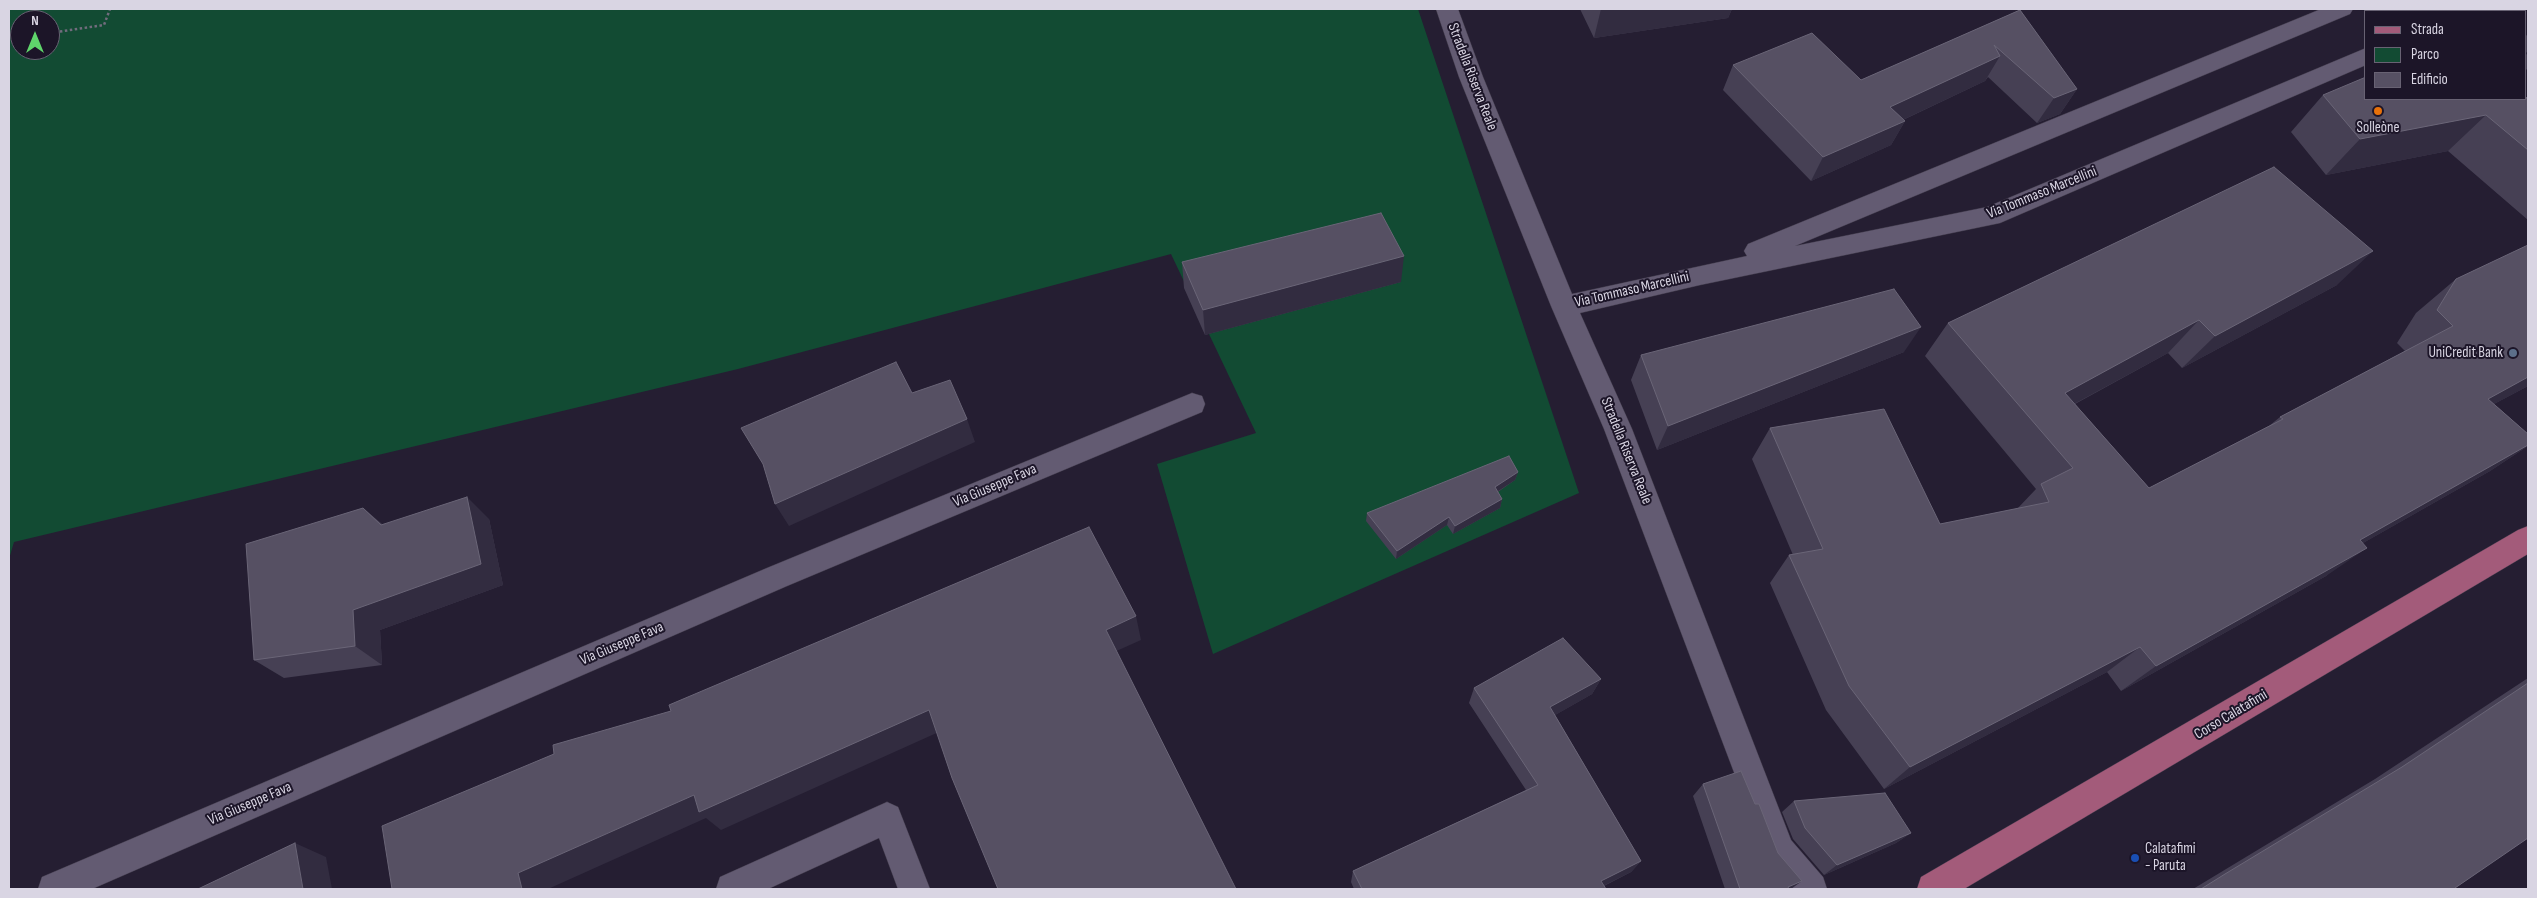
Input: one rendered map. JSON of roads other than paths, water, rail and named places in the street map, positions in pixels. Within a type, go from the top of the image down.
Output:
[{"type":"main road","name":"Corso Calatafimi","points":[[1933,889],[2528,539]]},
{"type":"street","name":"Stradella Riserva Reale","points":[[1446,9],[1471,77],[1564,306],[1618,429],[1779,851],[1811,889]]},
{"type":"street","name":"Via Tommaso Marcellini","points":[[1700,275],[2342,9]]},
{"type":"street","name":"Via Tommaso Marcellini","points":[[1564,306],[1700,275],[1990,216],[2364,57]]},
{"type":"street","name":"Via Giuseppe Fava","points":[[54,889],[777,577],[1192,404]]},
{"type":"street","points":[[732,889],[886,818],[914,889]]},
{"type":"place","name":"Solleòne","points":[[2378,111]]},
{"type":"place","name":"UniCredit Bank","points":[[2513,353]]},
{"type":"place","name":"Calatafimi - Paruta","points":[[2135,858]]}]
